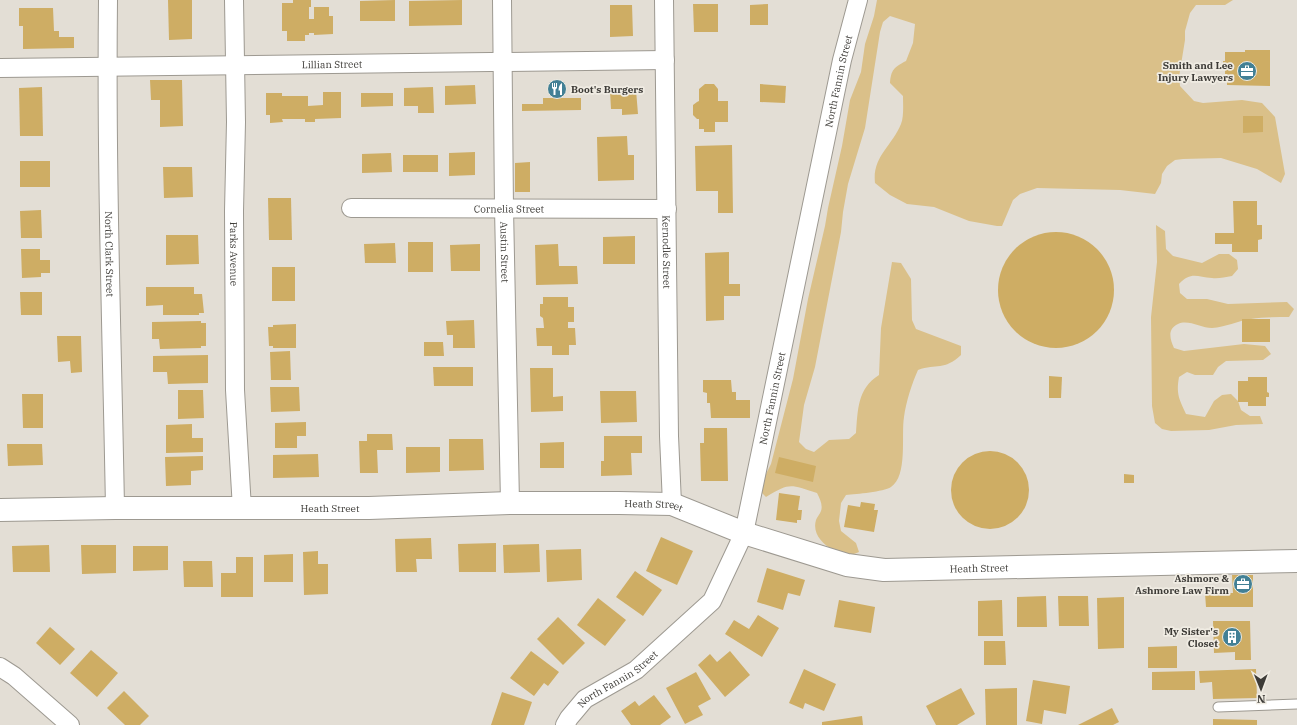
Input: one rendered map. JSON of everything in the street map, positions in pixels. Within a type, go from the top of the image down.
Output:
[{"type":"street","name":"North Clark Street","points":[[108,0],[107,66],[115,508]]},
{"type":"street","name":"Parks Avenue","points":[[234,0],[236,122],[234,211],[235,390],[242,508]]},
{"type":"street","name":"Austin Street","points":[[502,0],[504,208],[510,503]]},
{"type":"street","name":"Kernodle Street","points":[[664,0],[669,436],[672,504]]},
{"type":"street","name":"North Fannin Street","points":[[565,725],[585,699],[636,670],[712,601],[744,533],[842,60],[858,0]]},
{"type":"street","name":"Lillian Street","points":[[0,68],[664,60]]},
{"type":"street","name":"Cornelia Street","points":[[350,208],[667,209]]},
{"type":"street","name":"Heath Street","points":[[0,510],[115,508],[369,508],[510,503],[672,504],[744,533],[848,565],[884,570],[1297,561]]},
{"type":"street","points":[[0,667],[14,676],[70,725]]},
{"type":"lane","points":[[1218,707],[1297,704]]},
{"type":"shaded area","points":[[877,0],[1233,0],[1225,5],[1196,5],[1190,13],[1185,31],[1179,77],[1180,86],[1194,101],[1203,103],[1242,100],[1262,103],[1275,117],[1285,174],[1281,183],[1257,169],[1221,158],[1175,160],[1167,166],[1162,174],[1161,183],[1155,194],[1120,190],[1037,188],[1020,194],[1013,200],[1002,226],[969,221],[934,207],[907,204],[890,195],[875,183],[875,174],[880,159],[902,121],[903,96],[890,83],[890,79],[894,69],[906,61],[913,43],[915,24],[890,16],[883,22],[880,32],[865,128],[848,184],[841,232],[815,367],[804,405],[799,442],[806,449],[814,452],[829,440],[849,439],[856,433],[858,408],[863,393],[866,387],[879,375],[881,328],[892,262],[901,263],[911,279],[912,320],[916,329],[961,346],[961,355],[945,365],[918,370],[905,411],[903,425],[902,465],[896,482],[887,489],[846,495],[841,503],[839,521],[841,531],[856,543],[859,552],[846,555],[829,548],[817,534],[815,529],[816,519],[822,506],[817,493],[791,486],[781,489],[766,497],[760,491],[762,482],[771,464],[793,379],[808,299],[842,146],[850,100],[861,72],[865,44],[874,16]]},
{"type":"shaded area","points":[[1156,225],[1165,231],[1166,249],[1173,256],[1202,263],[1219,254],[1229,254],[1237,260],[1238,269],[1232,276],[1214,278],[1191,276],[1183,280],[1179,284],[1180,293],[1187,299],[1207,299],[1228,304],[1287,302],[1294,309],[1289,317],[1256,318],[1212,328],[1190,323],[1182,323],[1175,326],[1170,334],[1174,348],[1184,351],[1244,344],[1265,346],[1271,354],[1263,360],[1226,361],[1218,367],[1213,375],[1195,375],[1187,372],[1179,377],[1178,388],[1180,400],[1186,414],[1205,417],[1214,401],[1222,395],[1231,394],[1238,401],[1241,410],[1250,416],[1260,416],[1263,424],[1236,425],[1209,430],[1171,431],[1162,429],[1155,423],[1152,406],[1151,317],[1157,262]]},
{"type":"building","points":[[168,0],[192,0],[192,39],[169,40]]},
{"type":"building","points":[[293,0],[311,0],[311,7],[309,7],[309,19],[314,19],[314,7],[329,7],[329,16],[333,16],[333,34],[314,35],[314,33],[309,33],[309,35],[305,35],[305,41],[287,41],[287,31],[282,31],[282,3],[293,3]]},
{"type":"building","points":[[395,0],[395,21],[360,21],[360,1]]},
{"type":"building","points":[[462,0],[462,25],[409,26],[409,1]]},
{"type":"building","points":[[693,4],[718,4],[718,32],[694,32]]},
{"type":"building","points":[[768,4],[768,25],[750,25],[750,5]]},
{"type":"building","points":[[610,5],[632,5],[633,36],[610,37]]},
{"type":"building","points":[[19,8],[53,8],[54,31],[59,31],[59,37],[74,37],[74,48],[23,49],[23,26],[19,26]]},
{"type":"building","name":"Smith and Lee Injury Lawyers","points":[[1245,50],[1270,50],[1270,86],[1227,85],[1227,74],[1225,74],[1225,67],[1223,67],[1225,52],[1245,52]]},
{"type":"building","points":[[150,80],[182,80],[183,126],[160,127],[160,100],[151,100]]},
{"type":"building","points":[[705,84],[714,84],[718,89],[718,101],[728,101],[728,122],[715,122],[715,132],[704,132],[704,129],[699,129],[699,119],[693,115],[693,105],[699,101],[699,89]]},
{"type":"building","points":[[760,84],[786,86],[785,103],[760,102]]},
{"type":"building","points":[[475,85],[476,104],[445,105],[445,86]]},
{"type":"building","points":[[42,87],[43,136],[20,136],[19,88]]},
{"type":"building","points":[[433,87],[434,113],[418,113],[418,106],[404,106],[404,88]]},
{"type":"building","points":[[636,90],[638,114],[622,115],[622,109],[611,109],[610,91]]},
{"type":"building","points":[[323,92],[341,92],[341,118],[315,119],[315,122],[305,122],[305,119],[282,119],[283,122],[270,123],[270,115],[266,115],[266,93],[282,93],[282,96],[308,96],[308,106],[323,105]]},
{"type":"building","points":[[361,93],[393,93],[393,106],[361,107]]},
{"type":"building","points":[[543,98],[581,98],[581,110],[522,111],[522,104],[543,104]]},
{"type":"building","points":[[1243,116],[1263,116],[1263,132],[1243,133]]},
{"type":"building","points":[[627,136],[628,155],[634,155],[634,180],[598,181],[597,137]]},
{"type":"building","points":[[732,145],[733,213],[718,213],[718,191],[696,191],[695,146]]},
{"type":"building","points":[[475,152],[475,175],[449,176],[449,153]]},
{"type":"building","points":[[391,153],[392,172],[362,173],[362,154]]},
{"type":"building","points":[[403,155],[438,155],[438,172],[403,172]]},
{"type":"building","points":[[20,161],[50,161],[50,187],[20,187]]},
{"type":"building","points":[[530,162],[530,192],[515,192],[515,163]]},
{"type":"building","points":[[163,167],[192,167],[193,197],[164,198]]},
{"type":"building","points":[[268,198],[291,198],[292,240],[269,240]]},
{"type":"building","points":[[1233,201],[1257,201],[1257,225],[1262,225],[1262,239],[1258,240],[1258,252],[1232,252],[1232,244],[1215,244],[1215,233],[1234,233]]},
{"type":"building","points":[[41,210],[42,238],[21,238],[20,211]]},
{"type":"building","points":[[1056,232],[1078,236],[1097,249],[1110,268],[1114,290],[1110,312],[1097,331],[1078,344],[1056,348],[1034,344],[1015,331],[1002,312],[998,290],[1002,268],[1015,249],[1034,236]]},
{"type":"building","points":[[166,235],[198,235],[199,264],[166,265]]},
{"type":"building","points":[[635,236],[635,264],[603,264],[603,237]]},
{"type":"building","points":[[408,242],[433,242],[433,272],[408,272]]},
{"type":"building","points":[[395,243],[396,263],[365,263],[364,244]]},
{"type":"building","points":[[480,244],[480,271],[451,271],[450,245]]},
{"type":"building","points":[[558,244],[559,266],[577,266],[578,284],[536,285],[535,245]]},
{"type":"building","points":[[21,249],[40,249],[40,260],[50,260],[50,273],[41,273],[41,277],[22,278]]},
{"type":"building","points":[[729,252],[729,284],[740,284],[740,296],[724,296],[724,320],[706,321],[705,253]]},
{"type":"building","points":[[272,267],[295,267],[295,301],[272,301]]},
{"type":"building","points":[[146,287],[194,287],[194,294],[202,294],[204,313],[199,313],[199,315],[163,315],[163,305],[146,306]]},
{"type":"building","points":[[20,292],[42,292],[42,315],[21,315]]},
{"type":"building","points":[[543,297],[568,297],[568,307],[574,307],[574,322],[568,322],[568,328],[575,328],[576,345],[569,345],[569,355],[552,355],[552,346],[537,346],[536,328],[544,328],[543,318],[540,316],[540,304],[543,304]]},
{"type":"building","points":[[1242,319],[1270,319],[1270,342],[1242,342]]},
{"type":"building","points":[[474,320],[475,348],[453,348],[453,335],[447,335],[446,321]]},
{"type":"building","points":[[201,321],[201,323],[206,323],[206,346],[201,346],[201,348],[160,349],[159,339],[152,339],[152,322]]},
{"type":"building","points":[[296,324],[296,348],[273,348],[273,346],[269,346],[268,327],[273,327],[273,325]]},
{"type":"building","points":[[57,336],[81,336],[82,372],[71,373],[70,361],[58,362]]},
{"type":"building","points":[[424,342],[443,342],[444,356],[424,356]]},
{"type":"building","points":[[290,351],[291,380],[271,380],[270,352]]},
{"type":"building","points":[[208,355],[208,383],[168,384],[167,372],[153,372],[153,356]]},
{"type":"building","points":[[433,367],[473,367],[473,386],[434,386]]},
{"type":"building","points":[[530,368],[553,368],[553,397],[563,396],[563,411],[531,412]]},
{"type":"building","points":[[1049,376],[1062,377],[1061,398],[1049,398]]},
{"type":"building","points":[[1248,377],[1267,377],[1267,392],[1269,393],[1269,397],[1266,397],[1266,406],[1248,406],[1248,402],[1238,402],[1238,381],[1248,381]]},
{"type":"building","points":[[703,380],[731,380],[732,392],[736,392],[736,400],[750,400],[750,418],[711,418],[710,403],[707,403],[707,393],[703,392]]},
{"type":"building","points":[[270,387],[299,387],[300,411],[271,412]]},
{"type":"building","points":[[178,390],[203,390],[204,418],[178,419]]},
{"type":"building","points":[[600,391],[636,391],[637,422],[601,423]]},
{"type":"building","points":[[22,394],[43,394],[43,428],[23,428]]},
{"type":"building","points":[[306,422],[306,436],[297,436],[297,448],[275,448],[275,423]]},
{"type":"building","points":[[192,424],[192,438],[203,438],[203,452],[166,453],[166,425]]},
{"type":"building","points":[[704,428],[727,428],[728,481],[701,481],[700,443],[704,443]]},
{"type":"building","points":[[367,434],[392,434],[393,450],[377,450],[378,473],[360,473],[359,441],[367,441]]},
{"type":"building","points":[[604,436],[642,436],[642,453],[631,453],[632,475],[601,476],[601,461],[604,461]]},
{"type":"building","points":[[449,439],[483,439],[484,470],[449,471]]},
{"type":"building","points":[[564,442],[564,468],[540,468],[540,443]]},
{"type":"building","points":[[7,444],[42,444],[43,465],[8,466]]},
{"type":"building","points":[[406,447],[440,447],[440,472],[406,473]]},
{"type":"building","points":[[990,451],[1005,454],[1017,463],[1026,475],[1029,490],[1026,505],[1017,517],[1005,526],[990,529],[975,526],[963,517],[954,505],[951,490],[954,475],[963,463],[975,454]]},
{"type":"building","points":[[318,454],[319,477],[273,478],[273,455]]},
{"type":"building","points":[[203,456],[203,470],[191,471],[191,485],[166,486],[165,457]]},
{"type":"building","points":[[779,457],[816,466],[813,482],[775,473]]},
{"type":"building","points":[[1124,474],[1134,475],[1134,483],[1124,483]]},
{"type":"building","points":[[779,493],[800,496],[798,510],[802,510],[801,520],[797,520],[797,523],[776,520]]},
{"type":"building","points":[[861,502],[875,504],[874,510],[878,510],[874,532],[844,527],[848,505],[860,507]]},
{"type":"building","points":[[661,537],[693,551],[677,585],[646,571]]},
{"type":"building","points":[[431,538],[432,559],[416,559],[417,572],[396,572],[395,539]]},
{"type":"building","points":[[496,543],[496,572],[459,572],[458,544]]},
{"type":"building","points":[[539,544],[540,572],[504,573],[503,545]]},
{"type":"building","points":[[49,545],[50,572],[13,572],[12,546]]},
{"type":"building","points":[[81,545],[116,545],[116,573],[82,574]]},
{"type":"building","points":[[133,546],[168,546],[168,570],[133,571]]},
{"type":"building","points":[[581,549],[582,580],[547,582],[546,550]]},
{"type":"building","points":[[318,551],[318,564],[328,564],[328,594],[304,595],[303,552]]},
{"type":"building","points":[[293,554],[293,582],[264,582],[264,555]]},
{"type":"building","points":[[236,557],[253,557],[253,597],[221,597],[221,573],[236,573]]},
{"type":"building","points":[[183,561],[212,561],[213,587],[184,587]]},
{"type":"building","points":[[767,568],[805,580],[800,596],[788,593],[783,610],[757,602]]},
{"type":"building","points":[[635,571],[662,590],[643,616],[616,597]]},
{"type":"building","name":"Ashmore & Ashmore Law Firm","points":[[1232,575],[1253,575],[1253,607],[1206,607],[1205,593],[1233,593]]},
{"type":"building","points":[[1046,596],[1047,627],[1017,627],[1017,597]]},
{"type":"building","points":[[1058,596],[1088,596],[1089,626],[1059,626]]},
{"type":"building","points":[[1124,597],[1124,648],[1098,649],[1097,598]]},
{"type":"building","points":[[598,598],[626,620],[605,646],[577,625]]},
{"type":"building","points":[[839,600],[875,607],[871,633],[834,627]]},
{"type":"building","points":[[1002,600],[1003,636],[978,636],[978,601]]},
{"type":"building","points":[[758,615],[779,628],[762,657],[725,634],[734,620],[749,629]]},
{"type":"building","points":[[558,617],[585,643],[563,665],[537,639]]},
{"type":"building","name":"My Sister's Closet","points":[[1213,621],[1250,621],[1251,660],[1235,660],[1235,652],[1214,653]]},
{"type":"building","points":[[50,627],[75,649],[60,665],[36,643]]},
{"type":"building","points":[[984,641],[1005,641],[1006,665],[984,665]]},
{"type":"building","points":[[1177,646],[1177,668],[1148,668],[1148,647]]},
{"type":"building","points":[[91,650],[118,673],[97,697],[70,673]]},
{"type":"building","points":[[531,651],[559,672],[548,686],[544,683],[534,696],[510,678]]},
{"type":"building","points":[[730,651],[750,675],[725,697],[698,665],[710,654],[717,662]]},
{"type":"building","points":[[804,669],[836,684],[824,711],[805,703],[803,709],[789,703]]},
{"type":"building","points":[[1256,669],[1257,698],[1213,699],[1212,682],[1200,683],[1199,671]]},
{"type":"building","points":[[1195,671],[1195,690],[1152,690],[1152,672]]},
{"type":"building","points":[[696,672],[711,699],[698,706],[703,715],[685,724],[666,688]]},
{"type":"building","points":[[1033,680],[1070,686],[1066,714],[1044,710],[1042,724],[1026,721]]},
{"type":"building","points":[[961,688],[975,714],[957,725],[936,725],[926,706]]},
{"type":"building","points":[[1017,688],[1017,725],[986,725],[985,689]]},
{"type":"building","points":[[124,691],[149,716],[140,725],[125,725],[107,708]]},
{"type":"building","points":[[502,692],[532,702],[524,725],[491,725]]},
{"type":"building","points":[[654,695],[671,717],[660,725],[631,725],[621,711],[635,701],[639,706]]},
{"type":"building","points":[[1112,708],[1119,722],[1113,725],[1078,725]]},
{"type":"building","points":[[862,716],[863,725],[822,725],[822,722]]},
{"type":"building","points":[[1213,719],[1257,720],[1257,725],[1213,725]]},
{"type":"place","name":"Smith and Lee Injury Lawyers","points":[[1247,71]]},
{"type":"place","name":"Boot's Burgers","points":[[557,89]]},
{"type":"place","name":"Ashmore & Ashmore Law Firm","points":[[1243,584]]},
{"type":"place","name":"My Sister's Closet","points":[[1232,637]]}]
